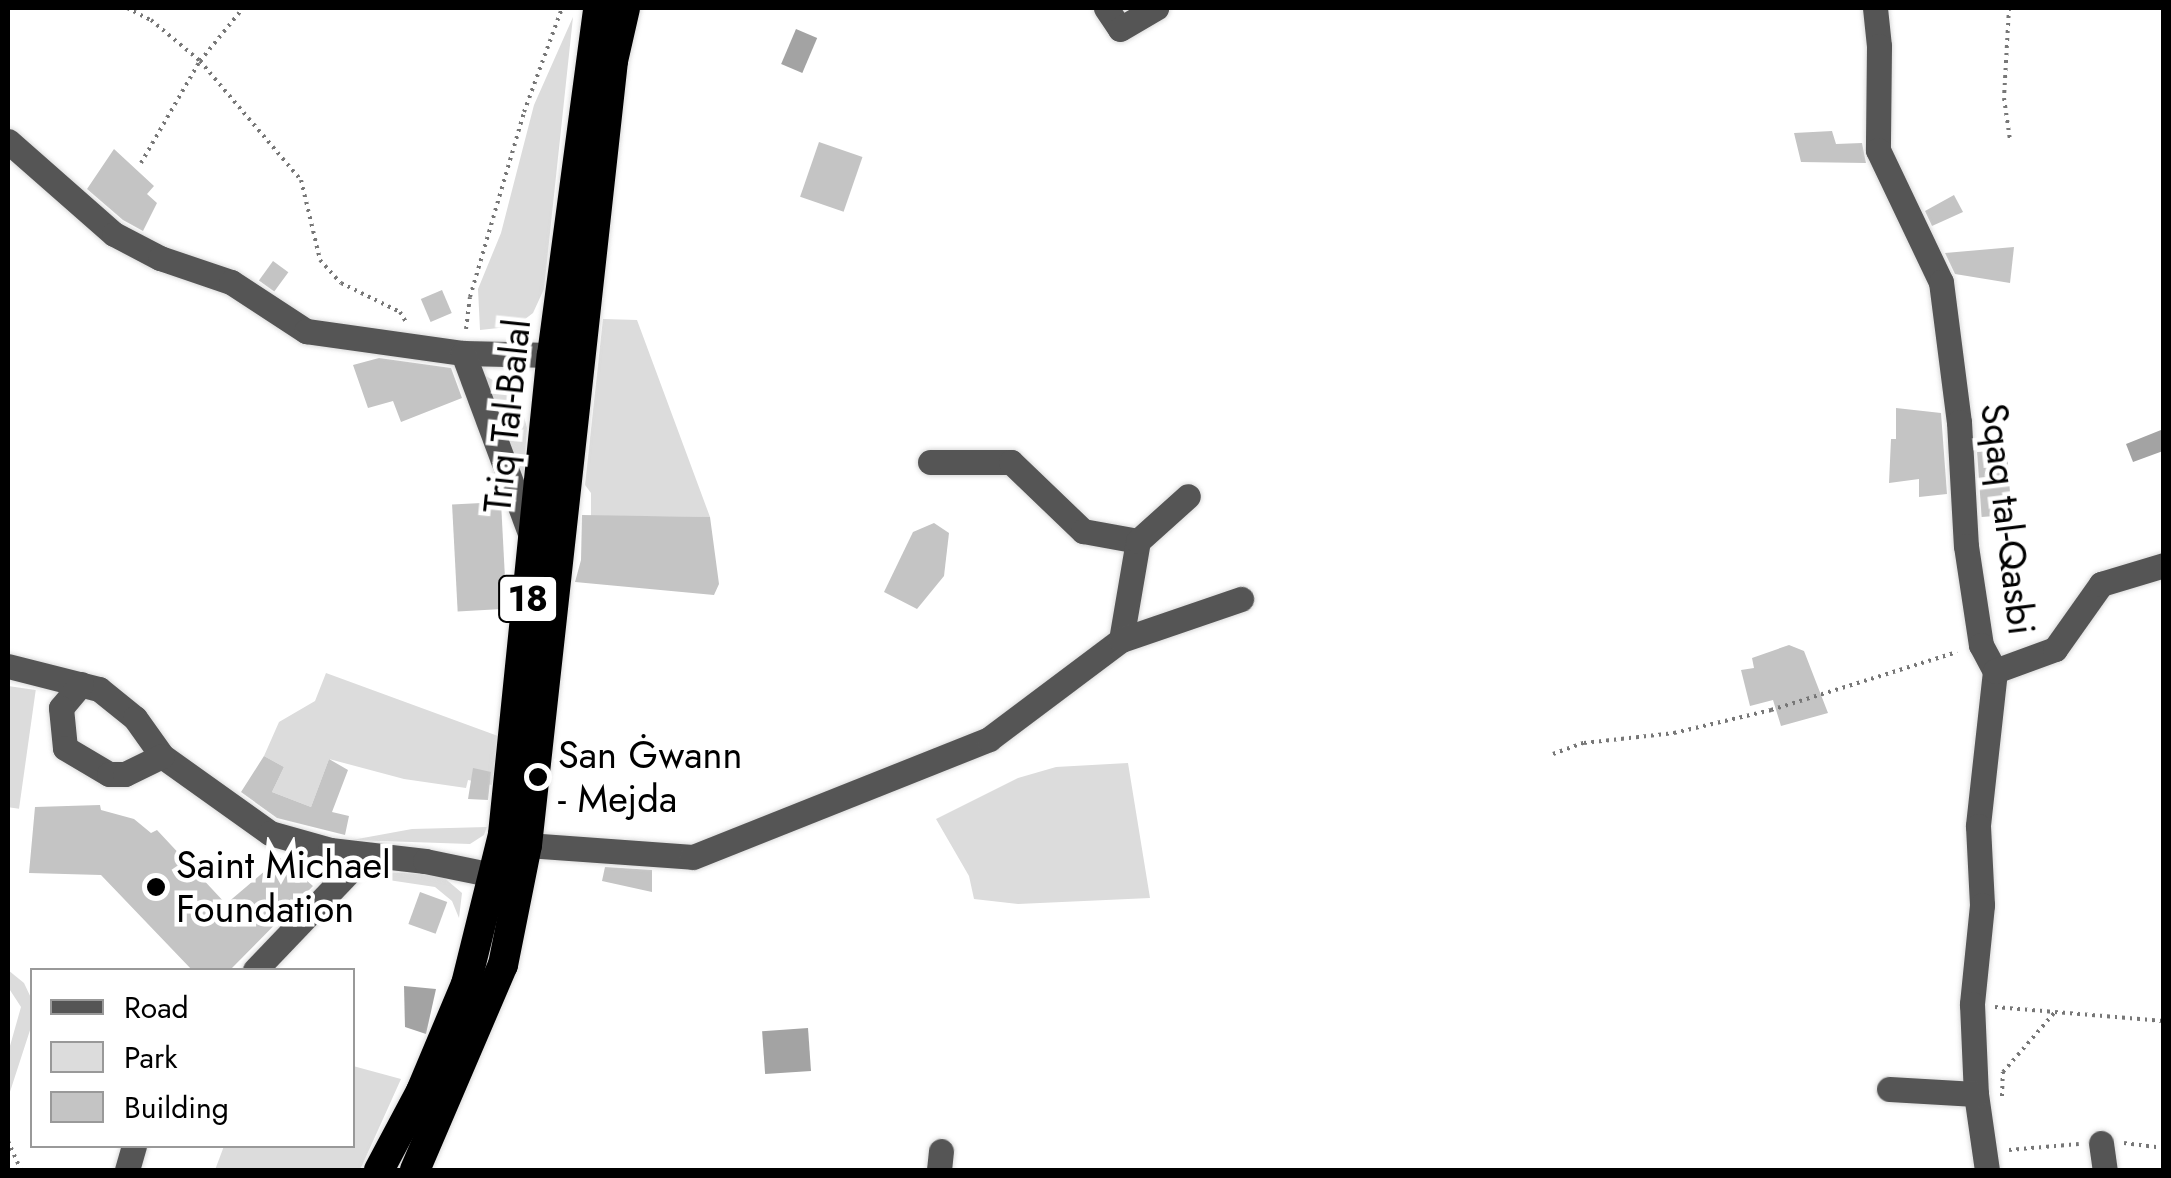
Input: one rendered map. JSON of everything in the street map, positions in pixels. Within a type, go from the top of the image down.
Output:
[{"type":"highway","name":"Triq Tal-Balal","points":[[380,1170],[421,1091],[466,984],[503,834],[552,355],[598,8]]},
{"type":"highway","name":"Triq Tal-Balal","points":[[415,1170],[503,965],[527,845],[612,61],[625,8]]},
{"type":"street","points":[[1113,18],[1156,8]]},
{"type":"street","name":"Sqaq tal-Qasbi","points":[[1875,8],[1880,46],[1878,150],[1941,282],[1981,646],[1995,671],[1978,826],[1982,905],[1972,1004],[1976,1094],[1986,1161]]},
{"type":"street","points":[[8,141],[114,234],[160,258],[231,282],[306,330],[422,349],[552,355]]},
{"type":"street","points":[[463,353],[534,543]]},
{"type":"street","points":[[930,462],[1011,462],[1084,531],[1138,541]]},
{"type":"street","points":[[1121,640],[1138,541],[1188,496]]},
{"type":"street","points":[[1995,671],[2055,649],[2100,584],[2164,565]]},
{"type":"street","points":[[527,845],[693,858],[990,739],[1121,640],[1242,600]]},
{"type":"street","points":[[8,666],[81,684],[122,706],[162,756],[270,833],[301,844],[425,860],[493,876]]},
{"type":"street","points":[[81,684],[62,708],[65,748],[109,774],[125,774],[162,756]]},
{"type":"street","points":[[257,968],[365,854]]},
{"type":"street","points":[[1889,1088],[1976,1094]]},
{"type":"street","points":[[2101,1143],[2105,1170]]},
{"type":"path","points":[[127,8],[151,20],[200,61],[301,180],[320,260],[342,284],[400,312],[422,349]]},
{"type":"path","points":[[141,162],[200,61],[243,8]]},
{"type":"path","points":[[463,353],[475,279],[524,112],[562,8]]},
{"type":"path","points":[[2009,8],[2004,98],[2010,140]]},
{"type":"path","points":[[1553,754],[1584,743],[1674,733],[1770,710],[1981,646]]},
{"type":"path","points":[[1972,1004],[2164,1022]]},
{"type":"path","points":[[2002,1111],[2003,1072],[2055,1012]]},
{"type":"path","points":[[8,1141],[21,1170]]},
{"type":"path","points":[[1986,1161],[2101,1143],[2164,1148]]},
{"type":"green space","points":[[573,17],[544,289],[533,313],[516,326],[480,330],[478,289],[501,233],[534,105]]},
{"type":"green space","points":[[603,319],[637,320],[710,517],[591,516],[591,493],[585,485]]},
{"type":"green space","points":[[482,374],[507,388],[521,406],[527,428],[523,483]]},
{"type":"green space","points":[[326,673],[498,736],[492,785],[468,780],[466,788],[404,779],[329,759],[311,807],[272,792],[284,767],[264,756],[279,722],[315,701]]},
{"type":"green space","points":[[8,686],[36,690],[19,809],[8,807]]},
{"type":"green space","points":[[1128,763],[1150,898],[1018,904],[974,899],[969,876],[936,819],[1018,778],[1056,767]]},
{"type":"green space","points":[[487,827],[484,835],[470,844],[352,840],[412,829]]},
{"type":"green space","points":[[384,872],[441,875],[462,893],[459,918],[452,901],[435,887],[375,878]]},
{"type":"green space","points":[[8,970],[24,983],[30,996],[30,1030],[8,1098],[8,1053],[21,1007],[8,987]]},
{"type":"green space","points":[[355,1067],[401,1079],[360,1170],[215,1170],[223,1148],[355,1148]]},
{"type":"shaded area","points":[[796,29],[817,38],[802,73],[781,64]]},
{"type":"shaded area","points":[[2161,430],[2163,451],[2133,462],[2126,444]]},
{"type":"shaded area","points":[[404,986],[436,989],[426,1034],[405,1027]]},
{"type":"shaded area","points":[[808,1028],[811,1071],[765,1074],[762,1031]]},
{"type":"building","points":[[1832,131],[1836,144],[1862,143],[1866,163],[1801,162],[1794,133]]},
{"type":"building","points":[[819,142],[862,157],[844,212],[800,197]]},
{"type":"building","points":[[114,149],[154,186],[147,194],[157,203],[143,231],[123,220],[87,189]]},
{"type":"building","points":[[1954,195],[1963,212],[1932,226],[1925,211]]},
{"type":"building","points":[[2014,247],[2010,283],[1955,274],[1945,253]]},
{"type":"building","points":[[273,261],[288,272],[274,292],[259,280]]},
{"type":"building","points":[[442,290],[452,313],[431,322],[421,299]]},
{"type":"building","points":[[379,358],[451,368],[462,398],[401,422],[393,401],[368,408],[353,365]]},
{"type":"building","points":[[1896,408],[1941,413],[1947,494],[1919,497],[1919,479],[1889,483]]},
{"type":"building","points":[[2007,450],[2012,515],[1982,517],[1977,452]]},
{"type":"building","points":[[501,502],[507,609],[458,611],[452,505]]},
{"type":"building","points":[[582,515],[710,517],[719,584],[714,595],[575,582],[581,560]]},
{"type":"building","points":[[934,523],[949,533],[944,576],[917,609],[884,592],[913,532]]},
{"type":"building","points":[[1789,645],[1804,651],[1828,713],[1781,726],[1773,700],[1750,706],[1741,670],[1754,668],[1752,658]]},
{"type":"building","points":[[264,756],[284,767],[272,792],[311,807],[329,759],[348,770],[332,812],[349,816],[345,835],[277,818],[241,792]]},
{"type":"building","points":[[473,768],[491,772],[488,800],[468,799]]},
{"type":"building","name":"Saint Michael Foundation","points":[[100,805],[101,810],[134,819],[151,833],[157,830],[226,904],[280,858],[313,886],[232,968],[190,968],[101,875],[29,873],[35,807]]},
{"type":"building","points":[[605,867],[652,870],[652,892],[602,881]]},
{"type":"building","points":[[420,892],[447,902],[436,934],[408,924]]},
{"type":"place","name":"San Ġwann - Mejda","points":[[538,777]]},
{"type":"place","name":"Saint Michael Foundation","points":[[156,887]]}]
